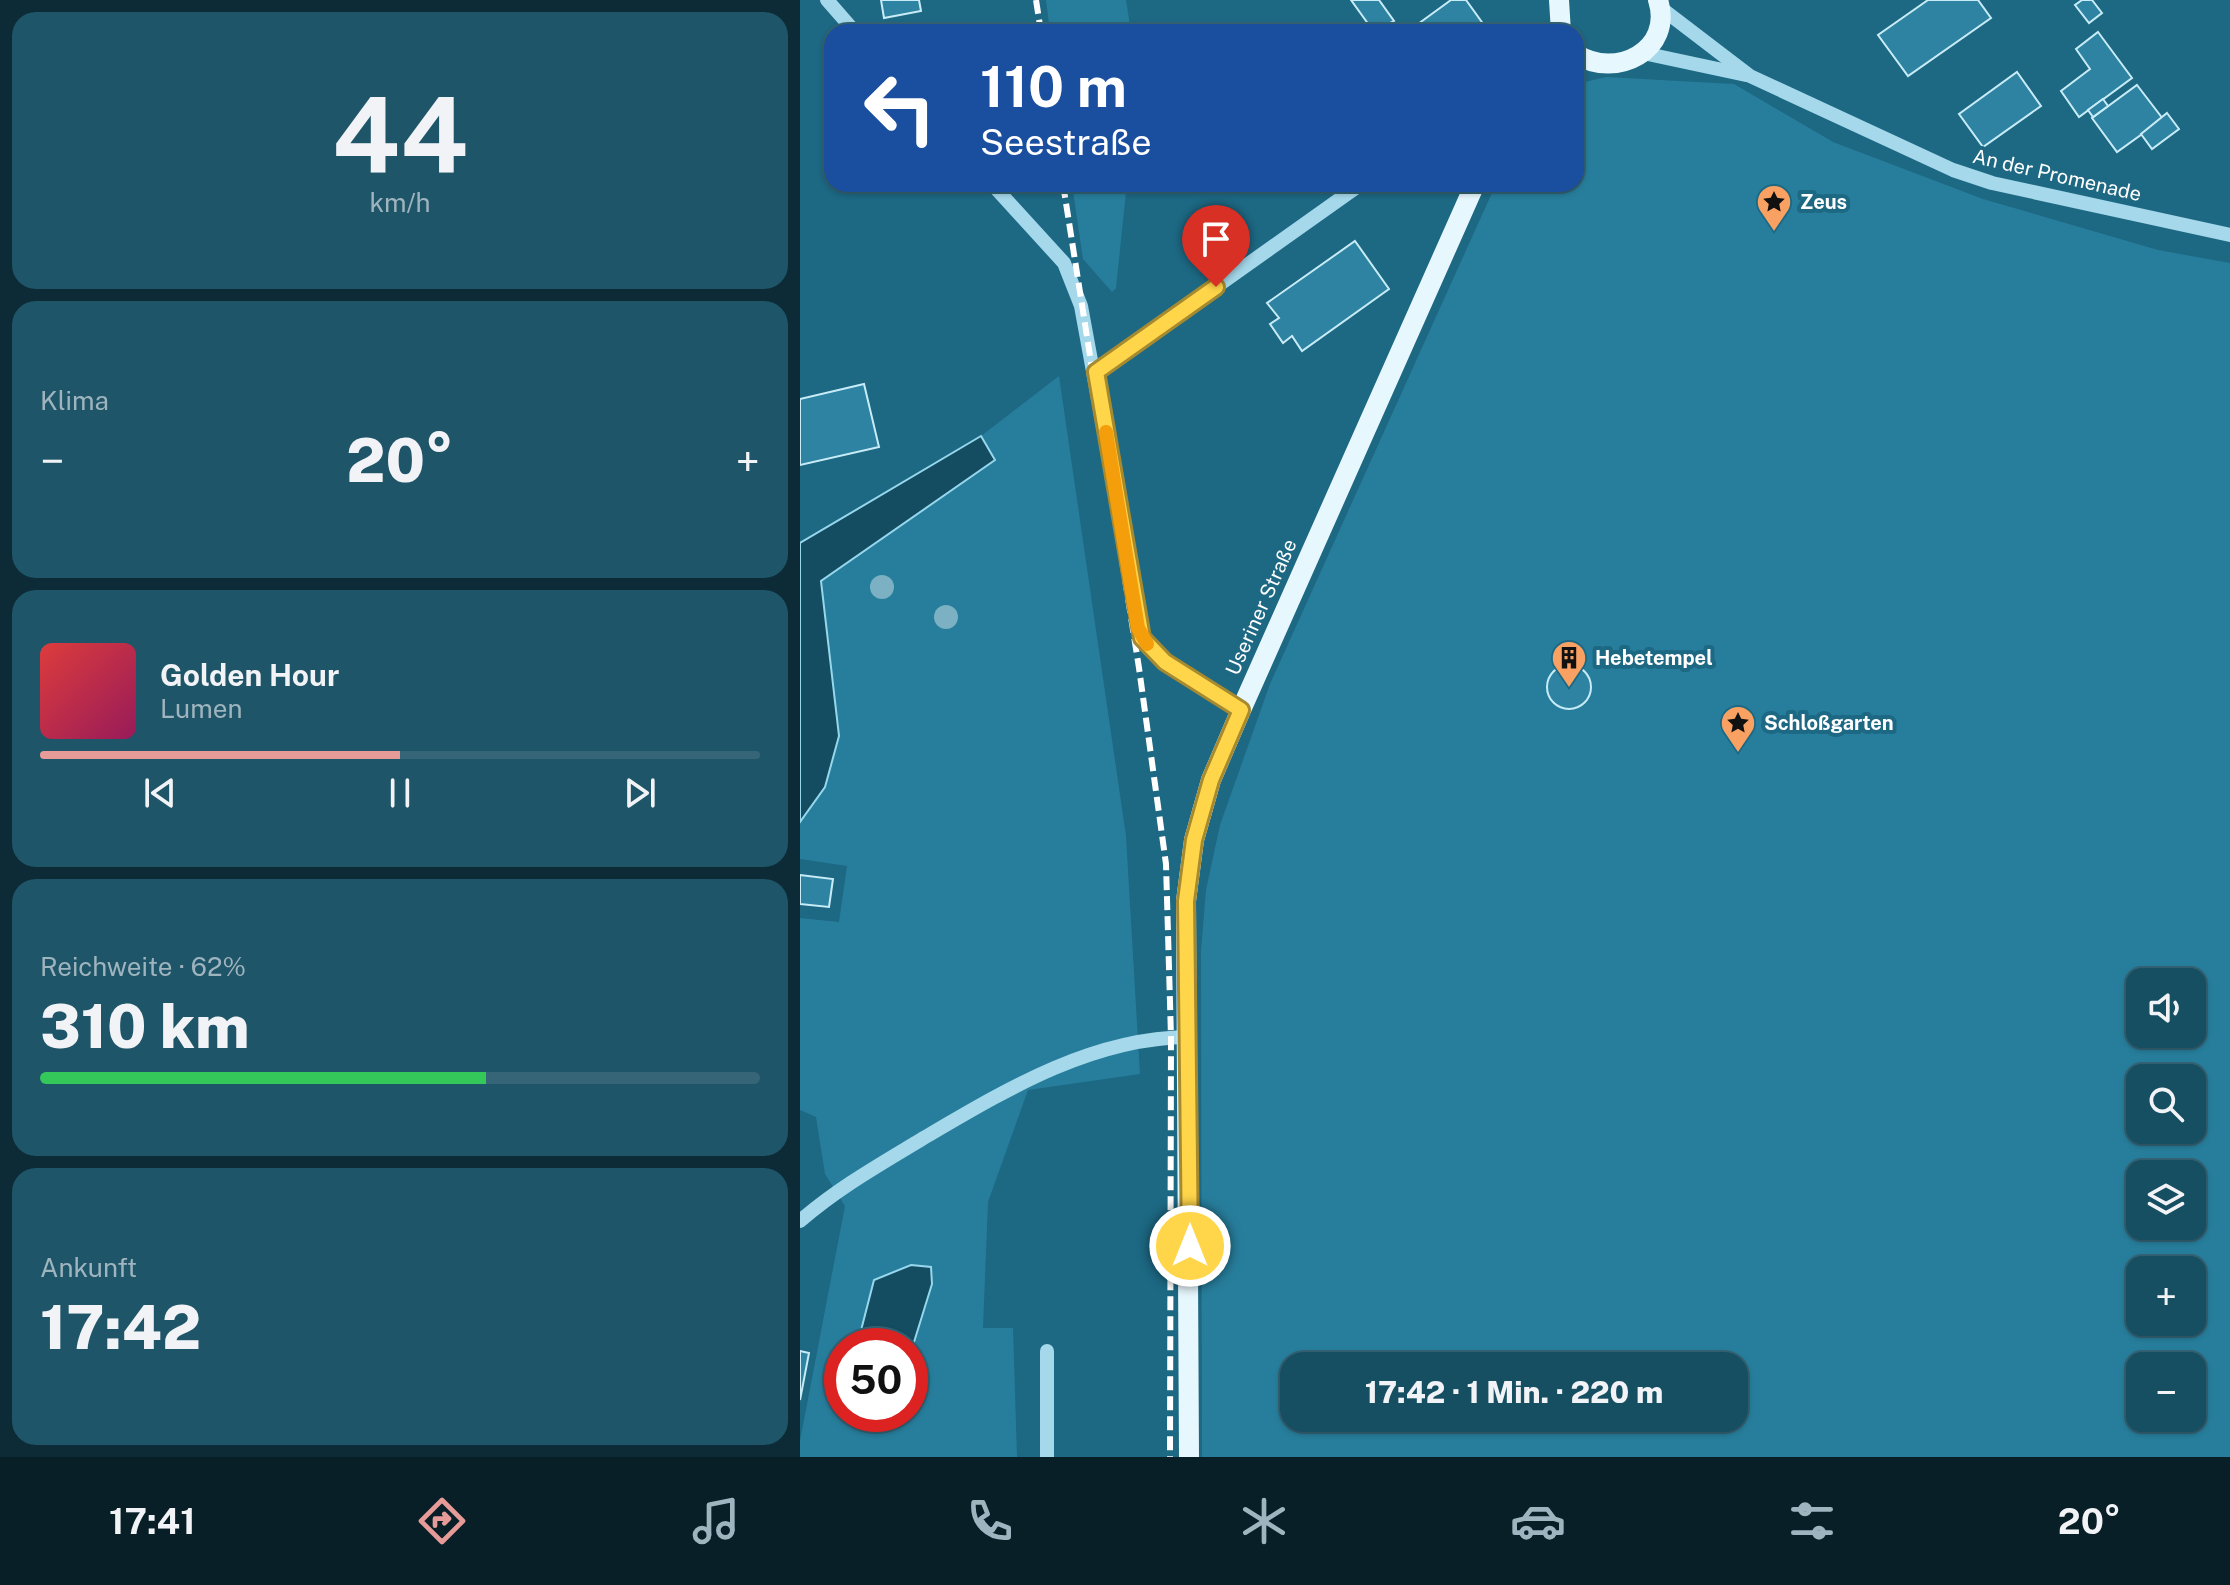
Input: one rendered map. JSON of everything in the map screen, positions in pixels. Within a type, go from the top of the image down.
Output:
[{"type":"main road","points":[[1557,24],[1559,0]]},
{"type":"main road","points":[[1584,58],[1594,63],[1620,65],[1643,53],[1658,33],[1659,4]]},
{"type":"main road","name":"Useriner Straße","points":[[1189,1457],[1186,901],[1194,840],[1211,780],[1471,192]]},
{"type":"street","points":[[827,0],[848,24]]},
{"type":"street","name":"An der Promenade","points":[[1659,4],[1750,76]]},
{"type":"street","name":"An der Promenade","points":[[1643,53],[1750,76],[1953,170],[1992,183],[2230,235]]},
{"type":"street","points":[[999,192],[1064,263],[1081,306],[1096,372],[1142,638],[1165,662],[1241,710]]},
{"type":"street","points":[[1096,372],[1350,192]]},
{"type":"street","points":[[800,1221],[835,1190],[1022,1080],[1121,1047],[1188,1037]]},
{"type":"street","points":[[1047,1351],[1047,1457]]},
{"type":"shaded area","points":[[1046,0],[1126,0],[1130,24],[1049,24]]},
{"type":"shaded area","name":"Schloßgarten","points":[[1606,77],[1734,84],[1833,142],[1983,199],[2158,250],[2230,263],[2230,1457],[1202,1457],[1201,951],[1206,890],[1220,825],[1270,684],[1492,192],[1584,192],[1584,82]]},
{"type":"shaded area","points":[[1073,192],[1126,192],[1116,288],[1112,292],[1083,259]]},
{"type":"shaded area","points":[[1059,376],[1126,836],[1140,1074],[1028,1090],[988,1202],[983,1328],[1013,1328],[1017,1457],[800,1457],[800,1441],[845,1206],[825,1174],[816,1117],[800,1110],[800,918],[839,922],[847,866],[800,859],[800,822],[825,787],[839,736],[821,581],[995,460],[981,436]]},
{"type":"shaded area","points":[[981,436],[995,460],[821,581],[839,736],[825,787],[800,822],[800,543]]},
{"type":"shaded area","points":[[911,1265],[931,1267],[932,1284],[918,1328],[862,1328],[874,1280]]},
{"type":"building","points":[[881,0],[919,0],[921,11],[884,18]]},
{"type":"building","points":[[1351,0],[1379,0],[1394,21],[1368,24]]},
{"type":"building","points":[[1451,0],[1466,0],[1483,24],[1418,24]]},
{"type":"building","points":[[1928,0],[1978,0],[1991,18],[1908,76],[1878,35]]},
{"type":"building","points":[[2082,0],[2092,0],[2102,13],[2089,23],[2075,5]]},
{"type":"building","points":[[2098,32],[2132,78],[2079,117],[2061,91],[2090,69],[2076,49]]},
{"type":"building","points":[[2017,72],[2041,106],[1983,147],[1959,114]]},
{"type":"building","points":[[2137,85],[2163,119],[2117,152],[2092,118]]},
{"type":"building","points":[[2103,99],[2108,106],[2093,117],[2088,110]]},
{"type":"building","points":[[2167,113],[2179,129],[2152,149],[2141,134]]},
{"type":"building","points":[[1355,241],[1389,289],[1302,351],[1292,336],[1283,343],[1270,324],[1279,318],[1267,303]]},
{"type":"building","points":[[864,384],[879,447],[800,465],[800,399]]},
{"type":"building","name":"Hebetempel","points":[[1569,665],[1584,672],[1591,687],[1584,702],[1569,709],[1554,702],[1547,687],[1554,672]]},
{"type":"building","points":[[800,875],[833,879],[829,907],[800,904]]},
{"type":"building","points":[[800,1351],[809,1353],[800,1400]]},
{"type":"railway","points":[[1036,0],[1040,24]]},
{"type":"railway","points":[[1064,192],[1139,668],[1166,864],[1171,1037],[1170,1457]]},
{"type":"slow traffic","points":[[1106,432],[1138,628],[1147,644]]},
{"type":"place","name":"Zeus","points":[[1774,233]]},
{"type":"place","name":"Hebetempel","points":[[1569,689]]},
{"type":"place","name":"Schloßgarten","points":[[1738,754]]},
{"type":"route","points":[[1190,1246],[1186,901],[1194,840],[1211,780],[1241,710],[1165,662],[1142,638],[1096,372],[1216,287]]}]
